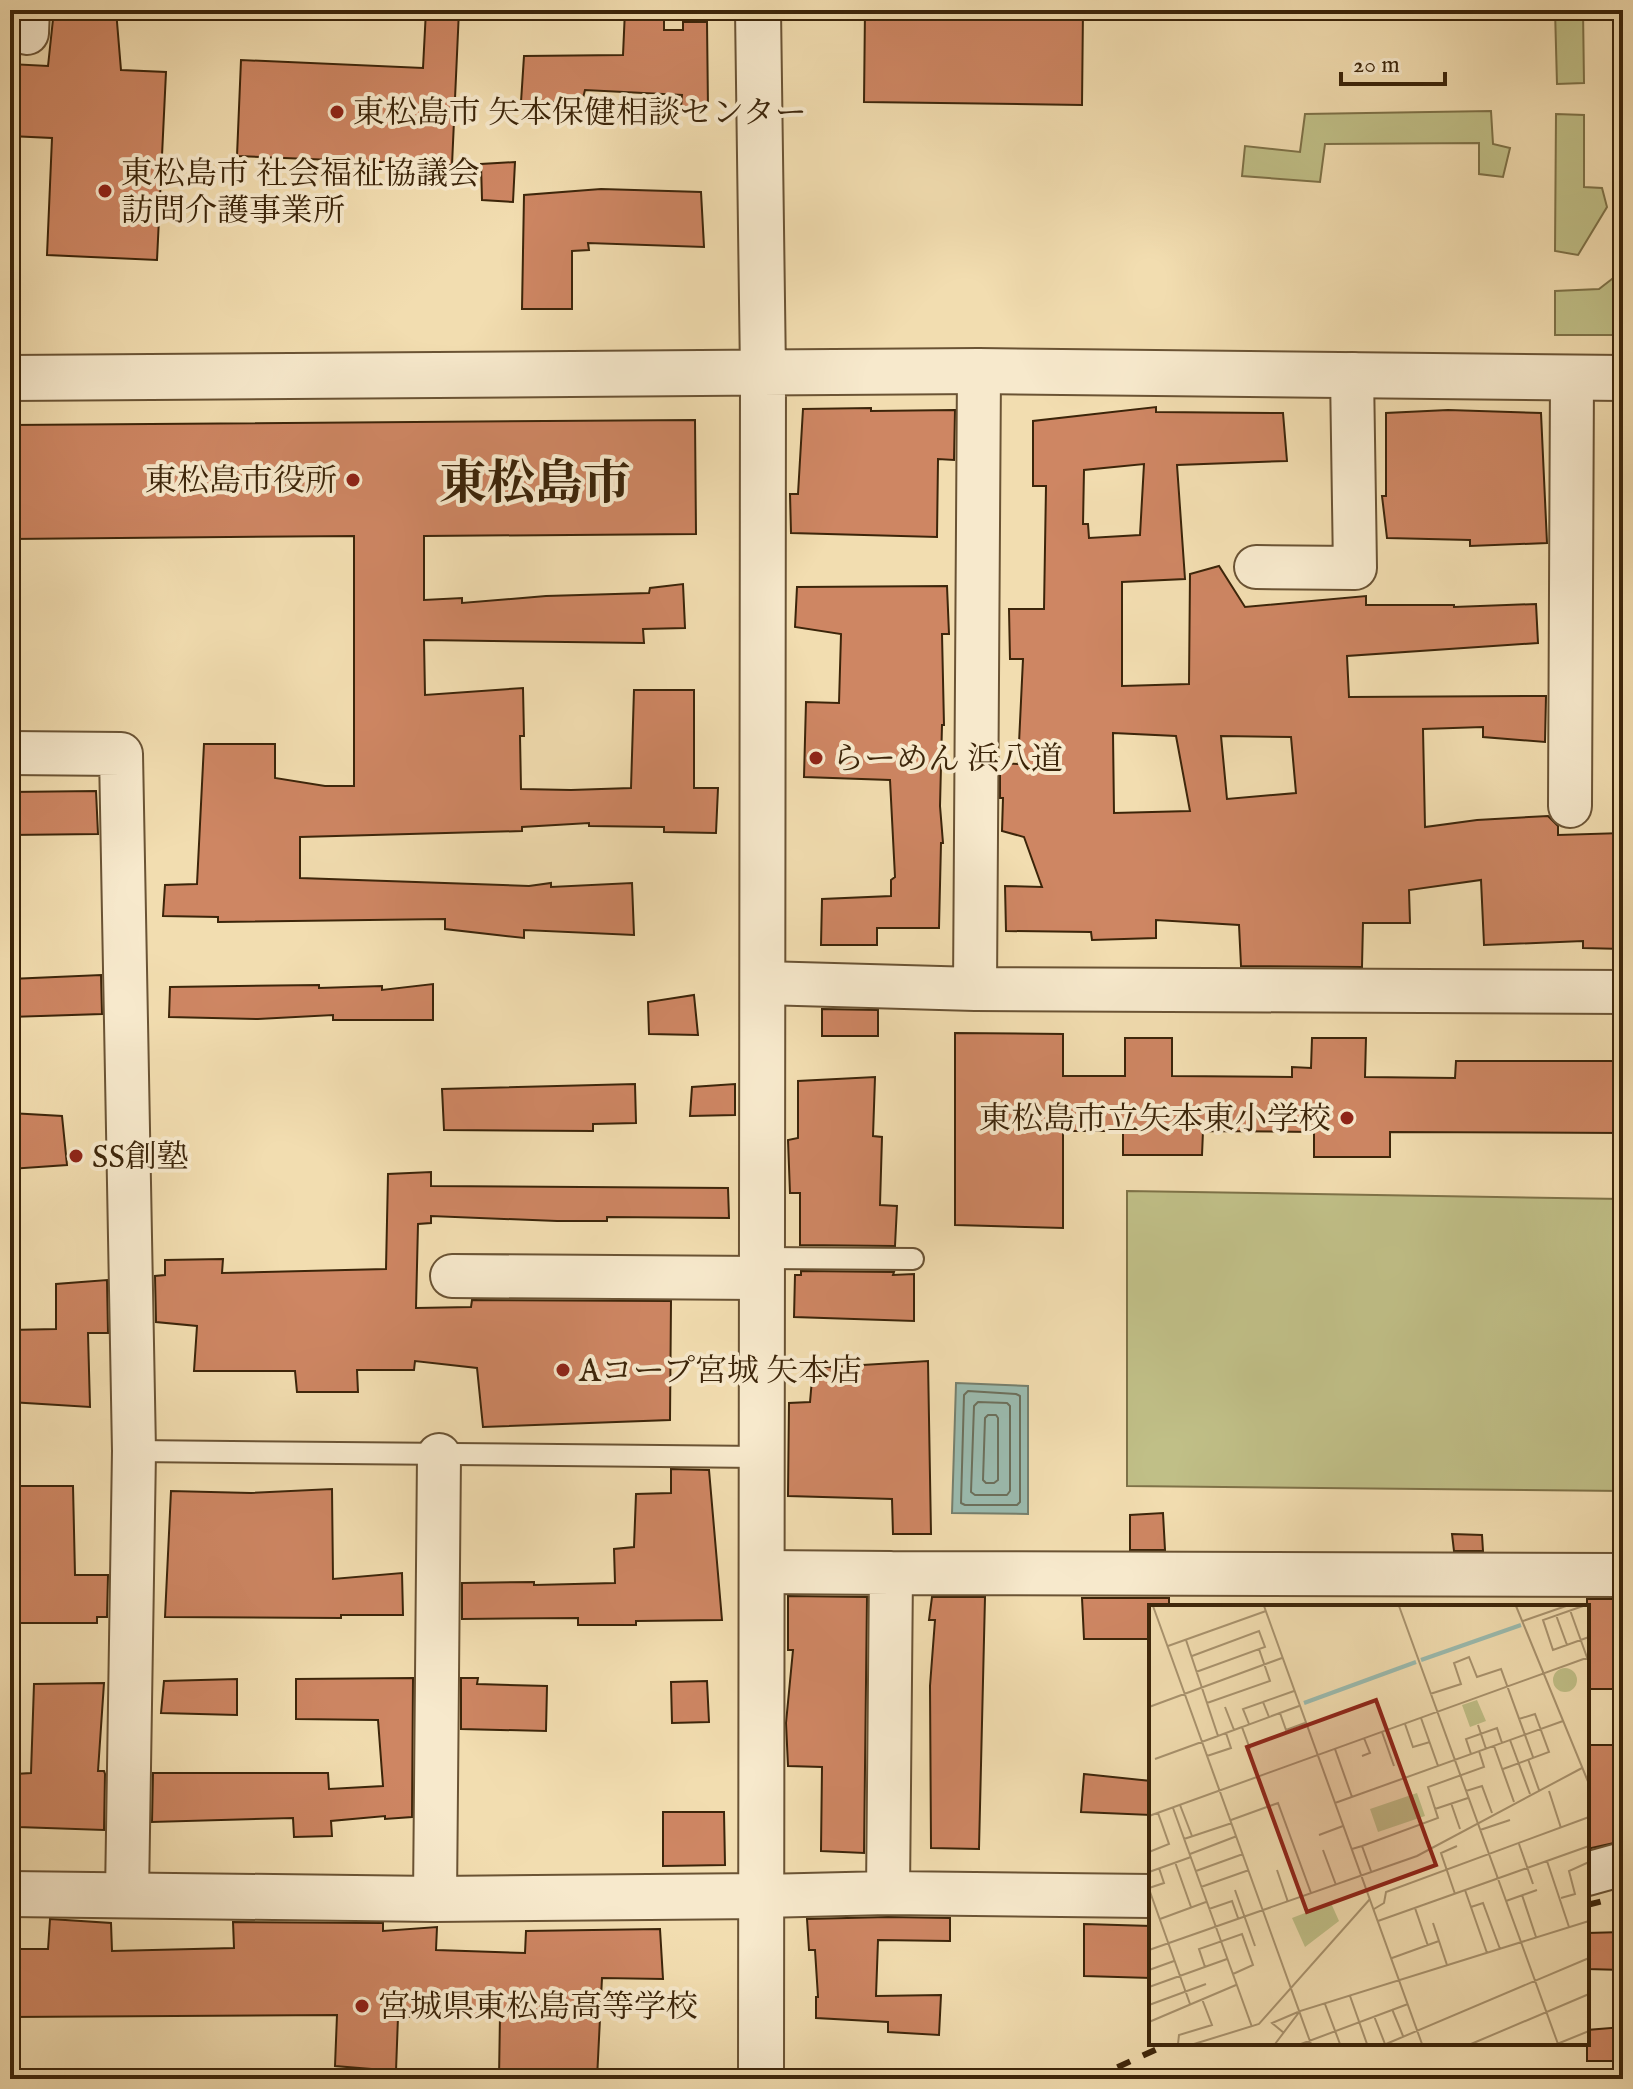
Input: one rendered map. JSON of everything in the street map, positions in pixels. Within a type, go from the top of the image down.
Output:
[{"type":"street","points":[[758,10],[763,373],[761,2079]]},
{"type":"street","points":[[975,989],[979,371]]},
{"type":"street","points":[[10,378],[979,371],[1623,378]]},
{"type":"street","points":[[1256,567],[1355,568],[1352,374]]},
{"type":"street","points":[[1570,806],[1572,377]]},
{"type":"street","points":[[10,753],[121,754],[134,1451],[127,1895]]},
{"type":"street","points":[[763,983],[975,989],[1623,992]]},
{"type":"street","points":[[452,1276],[762,1268]]},
{"type":"street","points":[[435,1899],[439,1455]]},
{"type":"street","points":[[761,1572],[1623,1575]]},
{"type":"street","points":[[888,1893],[891,1573]]},
{"type":"street","points":[[1589,1873],[1623,1864]]},
{"type":"street","points":[[10,1894],[435,1899],[888,1893],[1149,1896]]},
{"type":"lane","points":[[762,1268],[913,1259]]},
{"type":"lane","points":[[134,1451],[761,1457]]},
{"type":"shaded area","points":[[1555,10],[1583,10],[1584,83],[1557,84]]},
{"type":"shaded area","points":[[1491,111],[1493,144],[1510,148],[1503,177],[1479,174],[1479,143],[1325,144],[1320,182],[1242,176],[1245,146],[1300,152],[1305,114]]},
{"type":"shaded area","points":[[1556,114],[1584,115],[1584,187],[1602,188],[1607,207],[1578,255],[1555,251]]},
{"type":"shaded area","points":[[1621,272],[1623,335],[1555,335],[1555,291],[1599,289]]},
{"type":"shaded area","points":[[1127,1191],[1623,1199],[1623,1491],[1127,1486]]},
{"type":"water","points":[[956,1383],[1028,1386],[1028,1514],[952,1513]]},
{"type":"building","points":[[54,10],[116,10],[121,70],[166,72],[157,260],[47,255],[52,138],[10,136],[10,64],[48,66]]},
{"type":"building","points":[[426,10],[459,10],[452,165],[237,156],[241,60],[423,68]]},
{"type":"building","points":[[625,10],[664,10],[664,30],[683,30],[683,22],[707,22],[708,108],[681,109],[682,95],[585,90],[582,102],[521,102],[524,56],[623,55]]},
{"type":"building","points":[[865,10],[1083,10],[1082,105],[864,102]]},
{"type":"building","points":[[515,162],[513,202],[482,200],[481,164]]},
{"type":"building","points":[[601,189],[701,192],[704,247],[588,243],[589,250],[572,251],[572,309],[522,309],[524,195]]},
{"type":"building","points":[[1156,407],[1156,412],[1283,413],[1287,461],[1177,465],[1185,579],[1122,582],[1122,686],[1189,684],[1190,574],[1219,566],[1245,607],[1366,596],[1366,605],[1454,607],[1536,604],[1538,643],[1347,656],[1349,697],[1546,696],[1545,742],[1483,737],[1483,727],[1423,729],[1425,827],[1548,816],[1558,826],[1558,835],[1623,833],[1623,949],[1583,948],[1583,941],[1484,945],[1481,880],[1409,890],[1410,923],[1363,923],[1362,967],[1241,966],[1239,925],[1156,920],[1156,938],[1092,940],[1091,932],[1006,931],[1005,886],[1042,887],[1024,837],[1002,831],[1003,798],[1000,798],[1000,763],[1018,764],[1023,659],[1010,659],[1009,609],[1044,609],[1046,486],[1033,486],[1033,421]],"holes":[[[1144,464],[1140,535],[1089,538],[1088,524],[1083,524],[1084,470]],[[1113,733],[1176,736],[1190,811],[1114,813]],[[1221,736],[1291,737],[1296,793],[1227,799]]]},
{"type":"building","points":[[871,408],[871,411],[955,410],[954,460],[938,459],[937,537],[791,533],[790,494],[798,494],[803,409]]},
{"type":"building","points":[[1448,410],[1541,413],[1547,543],[1470,546],[1470,540],[1387,538],[1382,496],[1386,496],[1386,413]]},
{"type":"building","points":[[695,420],[696,534],[424,536],[424,600],[462,598],[462,603],[546,596],[649,593],[650,588],[683,584],[685,628],[643,629],[644,643],[424,640],[425,695],[523,688],[521,789],[571,790],[631,788],[634,690],[694,690],[694,788],[718,788],[716,833],[664,832],[664,827],[589,826],[589,823],[522,827],[522,831],[300,837],[300,878],[529,886],[551,883],[551,887],[632,883],[634,935],[524,930],[524,938],[445,929],[445,919],[218,922],[218,917],[163,916],[165,885],[197,884],[204,744],[275,744],[275,778],[325,786],[354,786],[354,536],[10,539],[10,425]]},
{"type":"building","points":[[947,586],[949,634],[942,634],[944,725],[940,806],[943,843],[939,928],[877,928],[877,945],[821,945],[822,899],[891,896],[891,880],[895,877],[890,780],[804,777],[806,702],[839,703],[841,634],[795,627],[797,587]]},
{"type":"building","points":[[96,791],[98,834],[10,835],[10,792]]},
{"type":"building","points":[[101,975],[102,1014],[10,1017],[10,979]]},
{"type":"building","points":[[433,984],[433,1020],[333,1020],[333,1015],[258,1019],[169,1017],[170,987],[319,985],[319,988],[382,986],[382,990]]},
{"type":"building","points":[[694,995],[698,1035],[649,1034],[648,1002]]},
{"type":"building","points":[[822,1009],[878,1010],[878,1036],[822,1036]]},
{"type":"building","points":[[955,1033],[1063,1034],[1063,1076],[1125,1076],[1125,1038],[1172,1038],[1172,1076],[1292,1077],[1292,1067],[1311,1068],[1312,1038],[1366,1038],[1365,1077],[1455,1078],[1456,1061],[1623,1061],[1623,1133],[1390,1132],[1390,1157],[1314,1157],[1314,1132],[1203,1131],[1202,1155],[1123,1155],[1123,1131],[1063,1131],[1063,1228],[955,1225]]},
{"type":"building","points":[[875,1077],[873,1136],[882,1137],[880,1205],[897,1206],[895,1246],[800,1245],[800,1193],[790,1193],[788,1140],[798,1138],[798,1081]]},
{"type":"building","points":[[635,1084],[636,1123],[593,1124],[593,1131],[444,1130],[442,1089]]},
{"type":"building","points":[[735,1084],[735,1115],[690,1116],[692,1087]]},
{"type":"building","points":[[10,1113],[62,1116],[67,1165],[10,1169]]},
{"type":"building","points":[[431,1172],[431,1186],[728,1188],[729,1218],[607,1217],[607,1221],[557,1221],[431,1216],[431,1223],[418,1224],[416,1308],[471,1307],[472,1300],[671,1301],[670,1420],[483,1427],[477,1368],[415,1361],[414,1370],[357,1370],[358,1392],[297,1392],[295,1371],[194,1371],[197,1326],[156,1322],[155,1276],[165,1275],[165,1260],[223,1259],[222,1273],[386,1269],[388,1174]]},
{"type":"building","points":[[801,1271],[914,1274],[914,1321],[794,1317],[795,1275],[801,1275]]},
{"type":"building","points":[[107,1280],[108,1333],[88,1333],[90,1407],[10,1402],[10,1330],[56,1329],[56,1284]]},
{"type":"building","points":[[928,1361],[931,1534],[893,1534],[892,1499],[788,1496],[789,1403],[810,1402],[813,1368]]},
{"type":"building","points":[[671,1469],[709,1470],[722,1620],[578,1625],[578,1618],[462,1619],[462,1583],[615,1583],[614,1549],[634,1547],[636,1494],[671,1493]]},
{"type":"building","points":[[10,1486],[73,1486],[75,1575],[108,1575],[107,1617],[97,1617],[97,1623],[10,1623]]},
{"type":"building","points":[[332,1489],[333,1579],[402,1573],[403,1615],[341,1615],[341,1618],[165,1617],[171,1491],[251,1493]]},
{"type":"building","points":[[1163,1513],[1165,1550],[1130,1550],[1130,1515]]},
{"type":"building","points":[[1452,1534],[1482,1535],[1483,1551],[1454,1551]]},
{"type":"building","points":[[788,1596],[867,1597],[864,1853],[821,1851],[822,1767],[788,1766],[786,1723],[793,1650],[788,1650]]},
{"type":"building","points":[[932,1597],[985,1597],[979,1849],[931,1848],[930,1686],[935,1620],[929,1620]]},
{"type":"building","points":[[1082,1598],[1169,1598],[1169,1605],[1149,1605],[1149,1639],[1084,1639]]},
{"type":"building","points":[[1587,1599],[1623,1599],[1623,1689],[1589,1689]]},
{"type":"building","points":[[413,1678],[412,1817],[331,1821],[332,1836],[294,1837],[293,1818],[152,1822],[153,1773],[328,1773],[329,1789],[383,1786],[378,1720],[296,1719],[296,1679]]},
{"type":"building","points":[[461,1678],[478,1678],[477,1684],[547,1686],[546,1731],[461,1729]]},
{"type":"building","points":[[237,1679],[237,1715],[161,1713],[164,1681]]},
{"type":"building","points":[[707,1681],[709,1722],[672,1723],[671,1682]]},
{"type":"building","points":[[104,1683],[98,1771],[105,1774],[104,1830],[18,1827],[15,1774],[31,1773],[34,1684]]},
{"type":"building","points":[[1589,1745],[1623,1745],[1623,1790],[1620,1790],[1623,1841],[1589,1849]]},
{"type":"building","points":[[1084,1774],[1149,1781],[1149,1815],[1081,1812]]},
{"type":"building","points":[[663,1812],[724,1812],[725,1865],[663,1866]]},
{"type":"building","points":[[950,1918],[950,1941],[878,1940],[876,1996],[941,1995],[939,2035],[888,2032],[888,2022],[816,2018],[815,1950],[809,1950],[807,1919]]},
{"type":"building","points":[[50,1919],[111,1923],[112,1951],[234,1948],[233,1922],[383,1923],[383,1931],[437,1927],[436,1950],[525,1953],[526,1931],[660,1929],[663,1979],[602,1978],[597,2079],[499,2078],[500,2015],[398,2017],[396,2071],[335,2066],[337,2015],[10,2017],[10,1949],[48,1949]]},
{"type":"building","points":[[1084,1924],[1149,1926],[1149,1978],[1084,1976]]},
{"type":"building","points":[[1623,1932],[1623,1970],[1589,1969],[1589,1933]]},
{"type":"building","points":[[1623,2027],[1623,2061],[1587,2061],[1589,2030]]},
{"type":"railway","points":[[1589,1904],[1623,1896]]},
{"type":"railway","points":[[1092,2079],[1166,2045]]},
{"type":"place","name":"東松島市 矢本保健相談センター","points":[[337,112]]},
{"type":"place","name":"東松島市 社会福祉協議会 訪問介護事業所","points":[[105,191]]},
{"type":"place","name":"東松島市役所","points":[[353,480]]},
{"type":"place","name":"らーめん 浜八道","points":[[816,758]]},
{"type":"place","name":"東松島市立矢本東小学校","points":[[1347,1118]]},
{"type":"place","name":"SS創塾","points":[[76,1156]]},
{"type":"place","name":"Aコープ宮城 矢本店","points":[[563,1370]]},
{"type":"place","name":"宮城県東松島高等学校","points":[[362,2006]]},
{"type":"district","name":"東松島市","points":[[535,482]]}]
